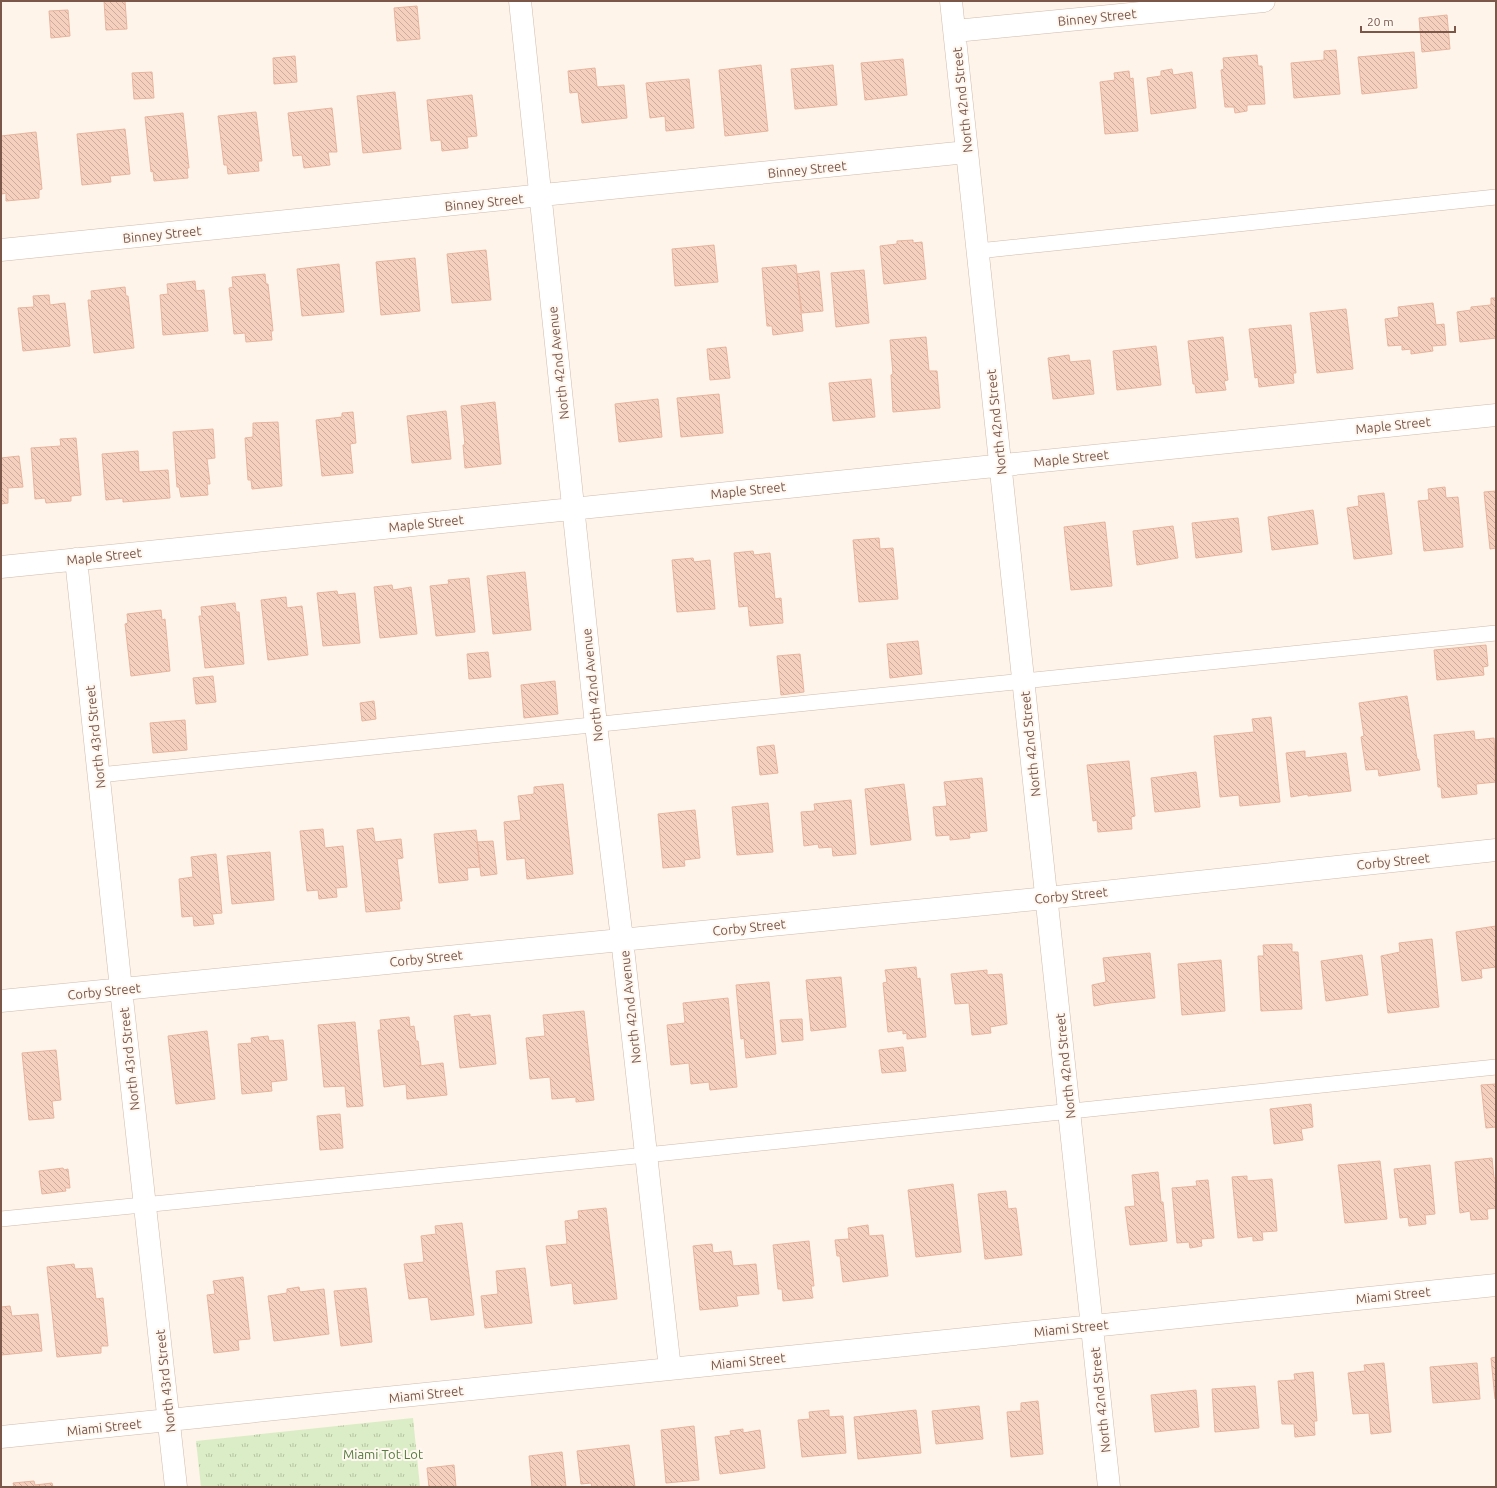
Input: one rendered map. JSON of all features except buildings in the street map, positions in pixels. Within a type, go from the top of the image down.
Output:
[{"type":"street","name":"North 42nd Avenue","points":[[520,1],[596,725],[622,939],[670,1368]]},
{"type":"street","name":"North 42nd Street","points":[[952,1],[1109,1487]]},
{"type":"street","name":"Binney Street","points":[[955,31],[1264,1]]},
{"type":"street","name":"Binney Street","points":[[1,250],[968,152]]},
{"type":"street","name":"Maple Street","points":[[1,567],[1496,415]]},
{"type":"street","name":"North 43rd Street","points":[[76,559],[121,989],[176,1487]]},
{"type":"street","name":"Corby Street","points":[[1,1001],[1047,898],[1496,850]]},
{"type":"street","name":"Miami Street","points":[[1,1437],[1496,1285]]},
{"type":"lane","points":[[978,250],[1496,197]]},
{"type":"lane","points":[[99,775],[1496,633]]},
{"type":"lane","points":[[1,1219],[646,1155],[1496,1067]]},
{"type":"green space","name":"Miami Tot Lot","points":[[413,1418],[420,1487],[201,1487],[196,1441]]}]
